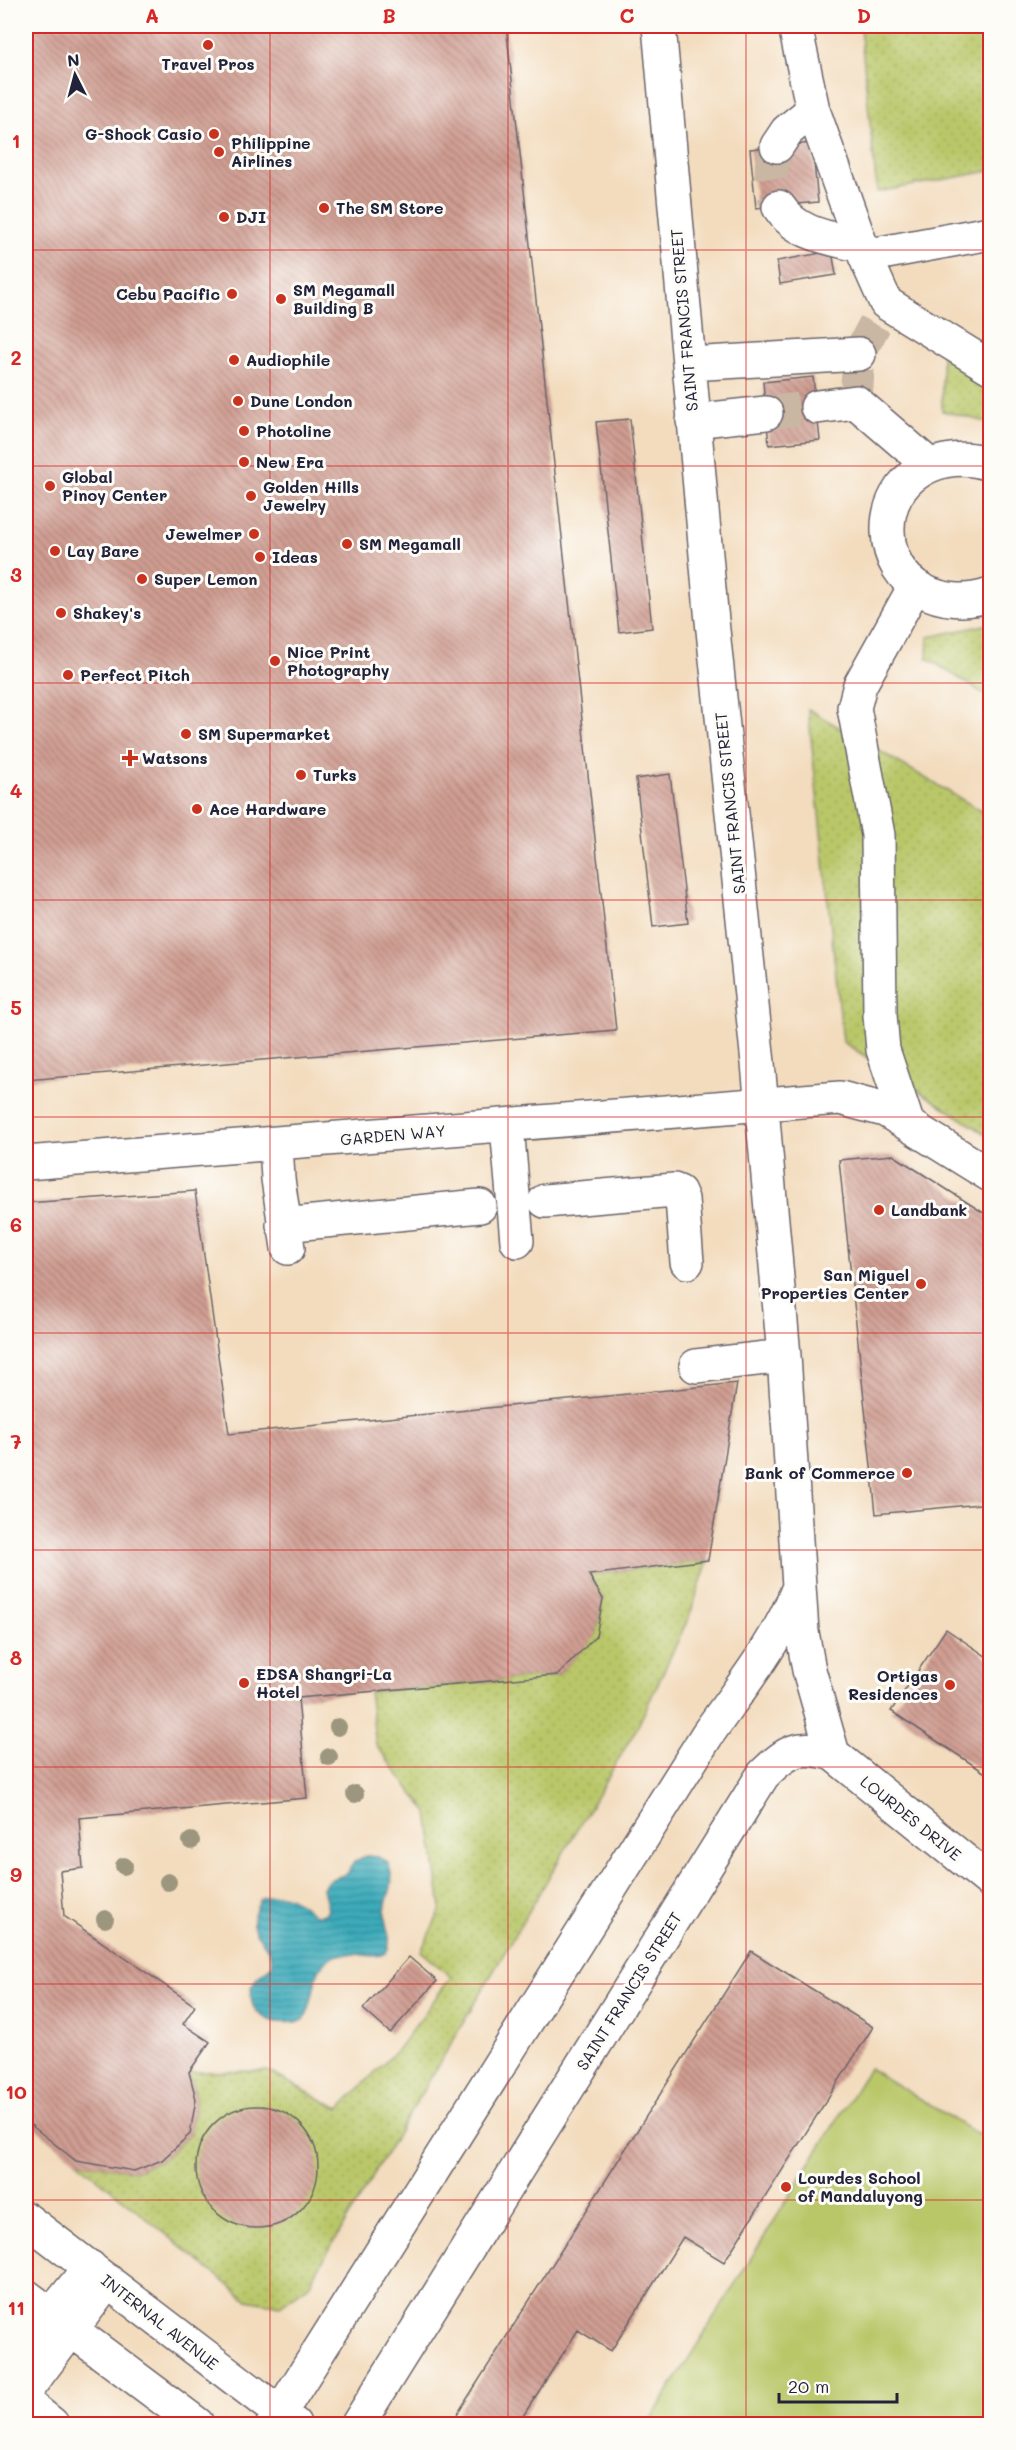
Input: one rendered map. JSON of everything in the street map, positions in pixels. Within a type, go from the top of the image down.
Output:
[{"type":"street","name":"SAINT FRANCIS STREET","points":[[659,26],[693,421],[784,1356],[801,1581],[802,1632],[808,1670],[833,1754]]},
{"type":"street","points":[[795,26],[813,110],[863,251],[886,303],[990,367]]},
{"type":"street","points":[[777,146],[787,131],[813,110]]},
{"type":"street","points":[[779,207],[800,229],[863,251],[990,233]]},
{"type":"street","points":[[688,364],[859,354]]},
{"type":"street","points":[[817,407],[856,402],[929,465]]},
{"type":"street","points":[[693,421],[766,413]]},
{"type":"street","points":[[990,464],[969,458],[949,458],[929,465],[912,476],[899,493],[889,522],[892,552],[901,571],[915,586],[933,597],[954,602],[974,601],[990,595]]},
{"type":"street","points":[[907,1122],[883,1050],[880,1015],[878,835],[854,708],[860,685],[915,586]]},
{"type":"street","name":"GARDEN WAY","points":[[26,1163],[840,1098],[885,1110],[990,1175]]},
{"type":"street","points":[[507,1126],[517,1241]]},
{"type":"street","points":[[276,1144],[286,1236],[480,1206]]},
{"type":"street","points":[[545,1201],[674,1190],[682,1199],[687,1262]]},
{"type":"street","points":[[696,1366],[784,1356]]},
{"type":"street","name":"SAINT FRANCIS STREET","points":[[282,2421],[707,1735],[771,1644],[788,1615],[801,1581]]},
{"type":"street","name":"SAINT FRANCIS STREET","points":[[358,2424],[764,1775],[781,1757],[797,1749],[812,1748],[833,1754]]},
{"type":"street","name":"LOURDES DRIVE","points":[[833,1754],[990,1881]]},
{"type":"street","name":"INTERNAL AVENUE","points":[[26,2219],[99,2274],[282,2421]]},
{"type":"street","points":[[26,2346],[48,2314],[99,2274]]},
{"type":"street","points":[[26,2390],[48,2314]]},
{"type":"street","points":[[48,2314],[197,2424]]},
{"type":"street","points":[[26,2403],[52,2424]]},
{"type":"green space","points":[[860,26],[990,26],[990,171],[877,192]]},
{"type":"green space","points":[[942,355],[990,390],[990,423],[942,411]]},
{"type":"green space","points":[[990,624],[990,698],[927,658],[928,637]]},
{"type":"green space","points":[[808,709],[990,816],[990,1137],[843,1042]]},
{"type":"green space","points":[[708,1560],[690,1615],[637,1728],[308,2286],[280,2306],[247,2300],[76,2161],[134,2171],[162,2160],[190,2134],[196,2099],[189,2072],[268,2071],[339,2109],[398,2049],[451,1977],[421,1951],[441,1909],[428,1813],[376,1745],[369,1692],[558,1675],[596,1635],[603,1599],[589,1575]]},
{"type":"green space","points":[[869,2068],[990,2142],[990,2424],[648,2424]]},
{"type":"water","points":[[366,1856],[378,1857],[388,1863],[391,1872],[391,1886],[385,1908],[389,1938],[386,1953],[375,1956],[345,1954],[333,1957],[324,1962],[319,1970],[309,2010],[304,2020],[285,2023],[267,2019],[254,2008],[252,1999],[253,1984],[273,1964],[266,1946],[254,1928],[255,1911],[261,1898],[278,1895],[290,1897],[315,1915],[325,1914],[328,1909],[323,1888],[331,1880],[346,1874],[355,1861]]},
{"type":"building","name":"SM Megamall","points":[[26,26],[506,26],[616,1030],[26,1080]]},
{"type":"building","points":[[812,143],[818,202],[756,208],[750,149]]},
{"type":"building","points":[[832,251],[836,275],[780,284],[777,261]]},
{"type":"building","points":[[813,377],[820,440],[769,445],[763,382]]},
{"type":"building","points":[[630,419],[652,628],[619,632],[596,422]]},
{"type":"building","points":[[670,774],[688,923],[653,927],[636,779]]},
{"type":"building","points":[[990,788],[990,805],[983,800]]},
{"type":"building","name":"San Miguel Properties Center","points":[[893,1155],[990,1217],[990,1503],[876,1514],[839,1160]]},
{"type":"building","name":"EDSA Shangri-La Hotel","points":[[195,1191],[229,1434],[737,1383],[708,1560],[589,1575],[603,1599],[596,1636],[558,1675],[298,1698],[307,1798],[79,1818],[83,1868],[60,1871],[64,1916],[195,2006],[183,2024],[210,2042],[189,2072],[196,2099],[190,2134],[162,2160],[134,2171],[76,2161],[26,2121],[26,1203]]},
{"type":"building","name":"Ortigas Residences","points":[[946,1629],[990,1659],[990,1776],[891,1711]]},
{"type":"building","points":[[751,1951],[873,2027],[724,2262],[683,2237],[611,2351],[578,2330],[518,2424],[451,2424]]},
{"type":"building","points":[[409,1957],[437,1981],[390,2033],[363,2009]]},
{"type":"building","points":[[257,2106],[280,2111],[300,2124],[313,2144],[318,2167],[313,2190],[300,2210],[280,2223],[257,2228],[234,2223],[214,2210],[201,2190],[196,2167],[201,2144],[214,2124],[234,2111]]},
{"type":"tunnel","points":[[777,146],[771,184],[779,207]]},
{"type":"tunnel","points":[[856,402],[859,354],[886,303]]},
{"type":"tunnel","points":[[766,413],[817,407]]},
{"type":"place","name":"Travel Pros","points":[[208,45]]},
{"type":"place","name":"G-Shock Casio","points":[[214,134]]},
{"type":"place","name":"Philippine Airlines","points":[[219,152]]},
{"type":"place","name":"The SM Store","points":[[324,208]]},
{"type":"place","name":"DJI","points":[[224,217]]},
{"type":"place","name":"Cebu Pacific","points":[[232,294]]},
{"type":"place","name":"SM Megamall Building B","points":[[281,299]]},
{"type":"place","name":"Audiophile","points":[[234,360]]},
{"type":"place","name":"Dune London","points":[[238,401]]},
{"type":"place","name":"Photoline","points":[[244,431]]},
{"type":"place","name":"New Era","points":[[244,462]]},
{"type":"place","name":"Global Pinoy Center","points":[[50,486]]},
{"type":"place","name":"Golden Hills Jewelry","points":[[251,496]]},
{"type":"place","name":"Jewelmer","points":[[254,534]]},
{"type":"place","name":"SM Megamall","points":[[347,544]]},
{"type":"place","name":"Lay Bare","points":[[55,551]]},
{"type":"place","name":"Ideas","points":[[260,557]]},
{"type":"place","name":"Super Lemon","points":[[142,579]]},
{"type":"place","name":"Shakey's","points":[[61,613]]},
{"type":"place","name":"Nice Print Photography","points":[[275,661]]},
{"type":"place","name":"Perfect Pitch","points":[[68,675]]},
{"type":"place","name":"SM Supermarket","points":[[186,734]]},
{"type":"place","name":"Watsons","points":[[130,758]]},
{"type":"place","name":"Turks","points":[[301,775]]},
{"type":"place","name":"Ace Hardware","points":[[197,809]]},
{"type":"place","name":"Landbank","points":[[879,1210]]},
{"type":"place","name":"San Miguel Properties Center","points":[[921,1284]]},
{"type":"place","name":"Bank of Commerce","points":[[907,1473]]},
{"type":"place","name":"EDSA Shangri-La Hotel","points":[[244,1683]]},
{"type":"place","name":"Ortigas Residences","points":[[950,1685]]},
{"type":"place","name":"Lourdes School of Mandaluyong","points":[[786,2187]]}]
